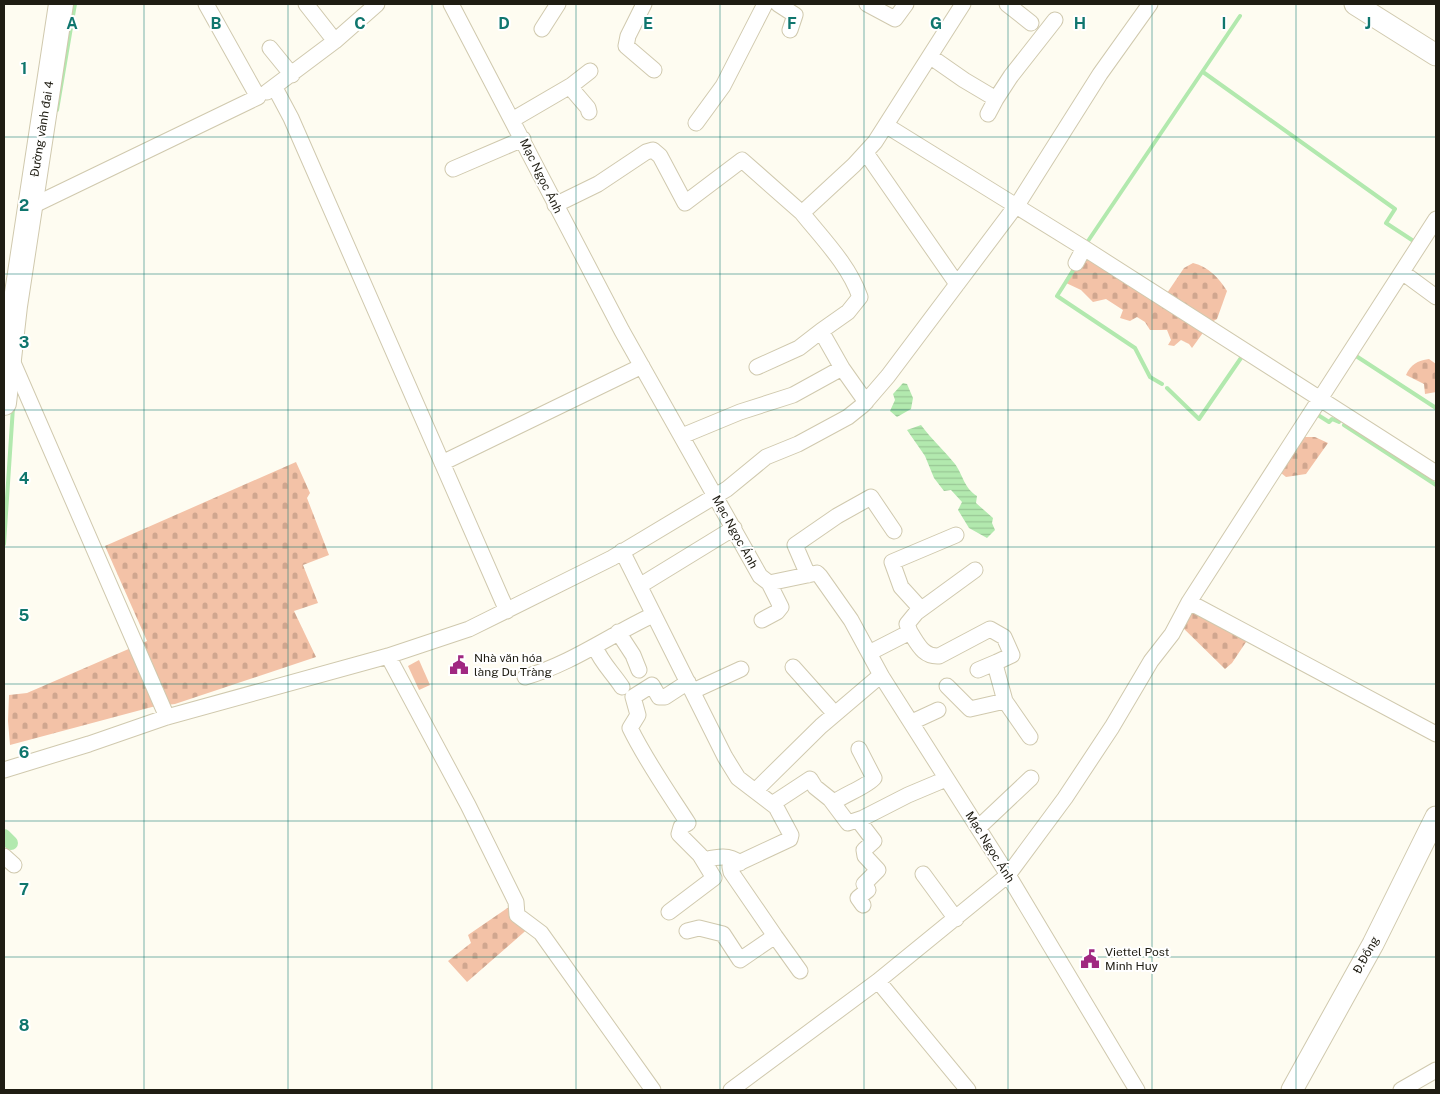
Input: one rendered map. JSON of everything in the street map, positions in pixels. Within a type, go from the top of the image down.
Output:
[{"type":"main road","name":"Đường vành đai 4","points":[[4,403],[30,206],[61,4]]},
{"type":"street","points":[[206,4],[258,96]]},
{"type":"street","points":[[306,4],[335,41]]},
{"type":"street","points":[[30,206],[275,88],[335,41],[377,4]]},
{"type":"street","name":"Mạc Ngọc Ánh","points":[[451,4],[555,205],[642,366],[760,576],[769,583],[781,606],[777,612],[762,620]]},
{"type":"street","points":[[542,29],[558,4]]},
{"type":"street","points":[[644,4],[628,36],[626,46],[654,70]]},
{"type":"street","points":[[696,123],[723,86],[765,4]]},
{"type":"street","points":[[778,4],[795,15],[790,30]]},
{"type":"street","points":[[867,4],[895,19],[906,4]]},
{"type":"street","points":[[802,213],[866,153],[887,126],[963,4]]},
{"type":"street","points":[[1007,4],[1031,23]]},
{"type":"street","points":[[4,770],[89,744],[167,717],[388,656],[505,617],[716,496],[766,457],[830,428],[866,402],[888,376],[1015,207],[1100,74],[1150,4]]},
{"type":"street","points":[[1354,4],[1436,55]]},
{"type":"street","points":[[988,114],[1011,76],[1055,20]]},
{"type":"street","points":[[270,48],[292,75]]},
{"type":"street","points":[[931,56],[964,80],[996,99]]},
{"type":"street","points":[[512,120],[570,87],[590,71]]},
{"type":"street","points":[[570,87],[588,108],[589,112]]},
{"type":"street","points":[[275,88],[291,118],[442,463],[505,617]]},
{"type":"street","points":[[887,126],[1084,248],[1436,473]]},
{"type":"street","points":[[453,168],[523,140]]},
{"type":"street","points":[[555,205],[598,184],[646,152],[653,150],[660,156],[685,203],[742,160],[802,213],[840,262],[860,296],[848,312],[799,348],[757,367]]},
{"type":"street","points":[[866,153],[957,284]]},
{"type":"street","points":[[731,1090],[878,981],[1008,875],[1065,798],[1112,727],[1151,661],[1172,634],[1189,602],[1436,219]]},
{"type":"street","points":[[1076,262],[1084,248]]},
{"type":"street","points":[[1402,272],[1436,297]]},
{"type":"street","points":[[821,331],[842,368],[866,402]]},
{"type":"street","points":[[9,354],[167,717]]},
{"type":"street","points":[[442,463],[642,366]]},
{"type":"street","points":[[682,436],[740,412],[793,395],[842,368]]},
{"type":"street","points":[[769,583],[808,575],[795,545],[837,516],[871,497],[894,531]]},
{"type":"street","points":[[641,585],[734,528]]},
{"type":"street","points":[[922,609],[901,587],[892,562],[956,535]]},
{"type":"street","points":[[622,551],[641,585],[653,615],[729,764],[738,778],[772,804],[791,835],[790,839],[730,867],[731,872],[800,971]]},
{"type":"street","points":[[975,570],[922,609],[907,624],[910,632],[925,654],[932,656],[939,656],[990,629],[1004,636],[1012,655],[978,670]]},
{"type":"street","name":"Mạc Ngọc Ánh","points":[[808,575],[818,575],[851,620],[882,675],[1008,875],[1137,1090]]},
{"type":"street","points":[[1189,602],[1436,734]]},
{"type":"street","points":[[525,677],[572,659],[618,632],[653,615]]},
{"type":"street","points":[[618,632],[633,655],[639,670]]},
{"type":"street","points":[[869,653],[910,632]]},
{"type":"street","points":[[595,647],[602,662],[608,666],[622,687]]},
{"type":"street","points":[[388,656],[468,806],[516,902],[518,915],[541,933],[653,1090]]},
{"type":"street","points":[[997,662],[996,668],[1005,701],[1030,737]]},
{"type":"street","points":[[793,667],[835,714]]},
{"type":"street","points":[[669,912],[714,878],[703,860],[678,834],[681,827],[688,823],[639,737],[630,728],[638,715],[633,697],[652,685],[659,697],[665,697],[741,669]]},
{"type":"street","points":[[755,790],[835,714],[882,675]]},
{"type":"street","points":[[947,686],[970,709],[1005,701]]},
{"type":"street","points":[[912,722],[938,710]]},
{"type":"street","points":[[833,803],[848,792],[870,783],[874,778],[859,749]]},
{"type":"street","points":[[772,804],[810,779],[833,803],[848,823],[946,778]]},
{"type":"street","points":[[978,828],[1031,778]]},
{"type":"street","name":"Đ.Đồng","points":[[1292,1090],[1373,944],[1436,817]]},
{"type":"street","points":[[858,820],[874,841],[864,850],[865,856],[878,870],[864,884],[868,890],[858,898],[863,905]]},
{"type":"street","points":[[703,860],[720,856],[732,857],[740,862]]},
{"type":"street","points":[[923,874],[956,919]]},
{"type":"street","points":[[687,931],[699,928],[723,934],[740,960],[775,936]]},
{"type":"street","points":[[878,981],[968,1090]]},
{"type":"street","points":[[1401,1090],[1436,1070]]},
{"type":"green space","points":[[1084,248],[1163,299],[1184,268],[1193,263],[1204,267],[1217,277],[1227,291],[1217,319],[1210,323],[1192,348],[1181,340],[1174,346],[1168,345],[1171,340],[1167,330],[1150,330],[1145,322],[1137,317],[1130,321],[1120,318],[1123,310],[1106,299],[1093,302],[1081,290],[1064,282]]},
{"type":"green space","points":[[1429,359],[1436,364],[1436,392],[1425,394],[1424,384],[1406,375],[1415,364]]},
{"type":"green space","points":[[1296,437],[1315,437],[1328,443],[1306,474],[1286,477],[1276,469]]},
{"type":"green space","points":[[296,462],[310,493],[307,498],[329,555],[303,565],[318,603],[294,611],[316,657],[175,704],[152,707],[10,745],[8,721],[9,695],[27,693],[147,641],[105,546]]},
{"type":"green space","points":[[1189,602],[1250,636],[1232,663],[1225,669],[1178,623]]},
{"type":"green space","points":[[419,660],[430,685],[419,690],[408,666]]},
{"type":"green space","points":[[516,902],[531,926],[467,982],[448,961],[471,943],[468,935]]},
{"type":"shaded area","points":[[903,383],[907,384],[913,398],[911,409],[897,417],[890,411],[895,400],[893,394]]},
{"type":"shaded area","points":[[921,425],[958,468],[966,485],[977,496],[976,503],[993,518],[992,523],[995,530],[987,538],[969,528],[958,510],[962,502],[951,490],[944,491],[934,478],[925,456],[907,430]]},
{"type":"waterway","points":[[57,110],[75,4]]},
{"type":"waterway","points":[[1086,244],[1240,16]]},
{"type":"waterway","points":[[1203,72],[1395,209],[1386,223],[1415,242]]},
{"type":"waterway","points":[[1076,266],[1057,296],[1135,348],[1150,377],[1162,384]]},
{"type":"waterway","points":[[1353,354],[1436,408]]},
{"type":"waterway","points":[[1167,388],[1199,419],[1243,355]]},
{"type":"waterway","points":[[4,544],[13,407]]},
{"type":"waterway","points":[[1318,415],[1329,422],[1332,419],[1339,422]]},
{"type":"waterway","points":[[1344,425],[1436,485]]},
{"type":"waterway","points":[[4,836],[11,843]]},
{"type":"place","name":"Nhà văn hóa làng Du Tràng","points":[[459,665]]},
{"type":"place","name":"Viettel Post Minh Huy","points":[[1090,959]]}]
